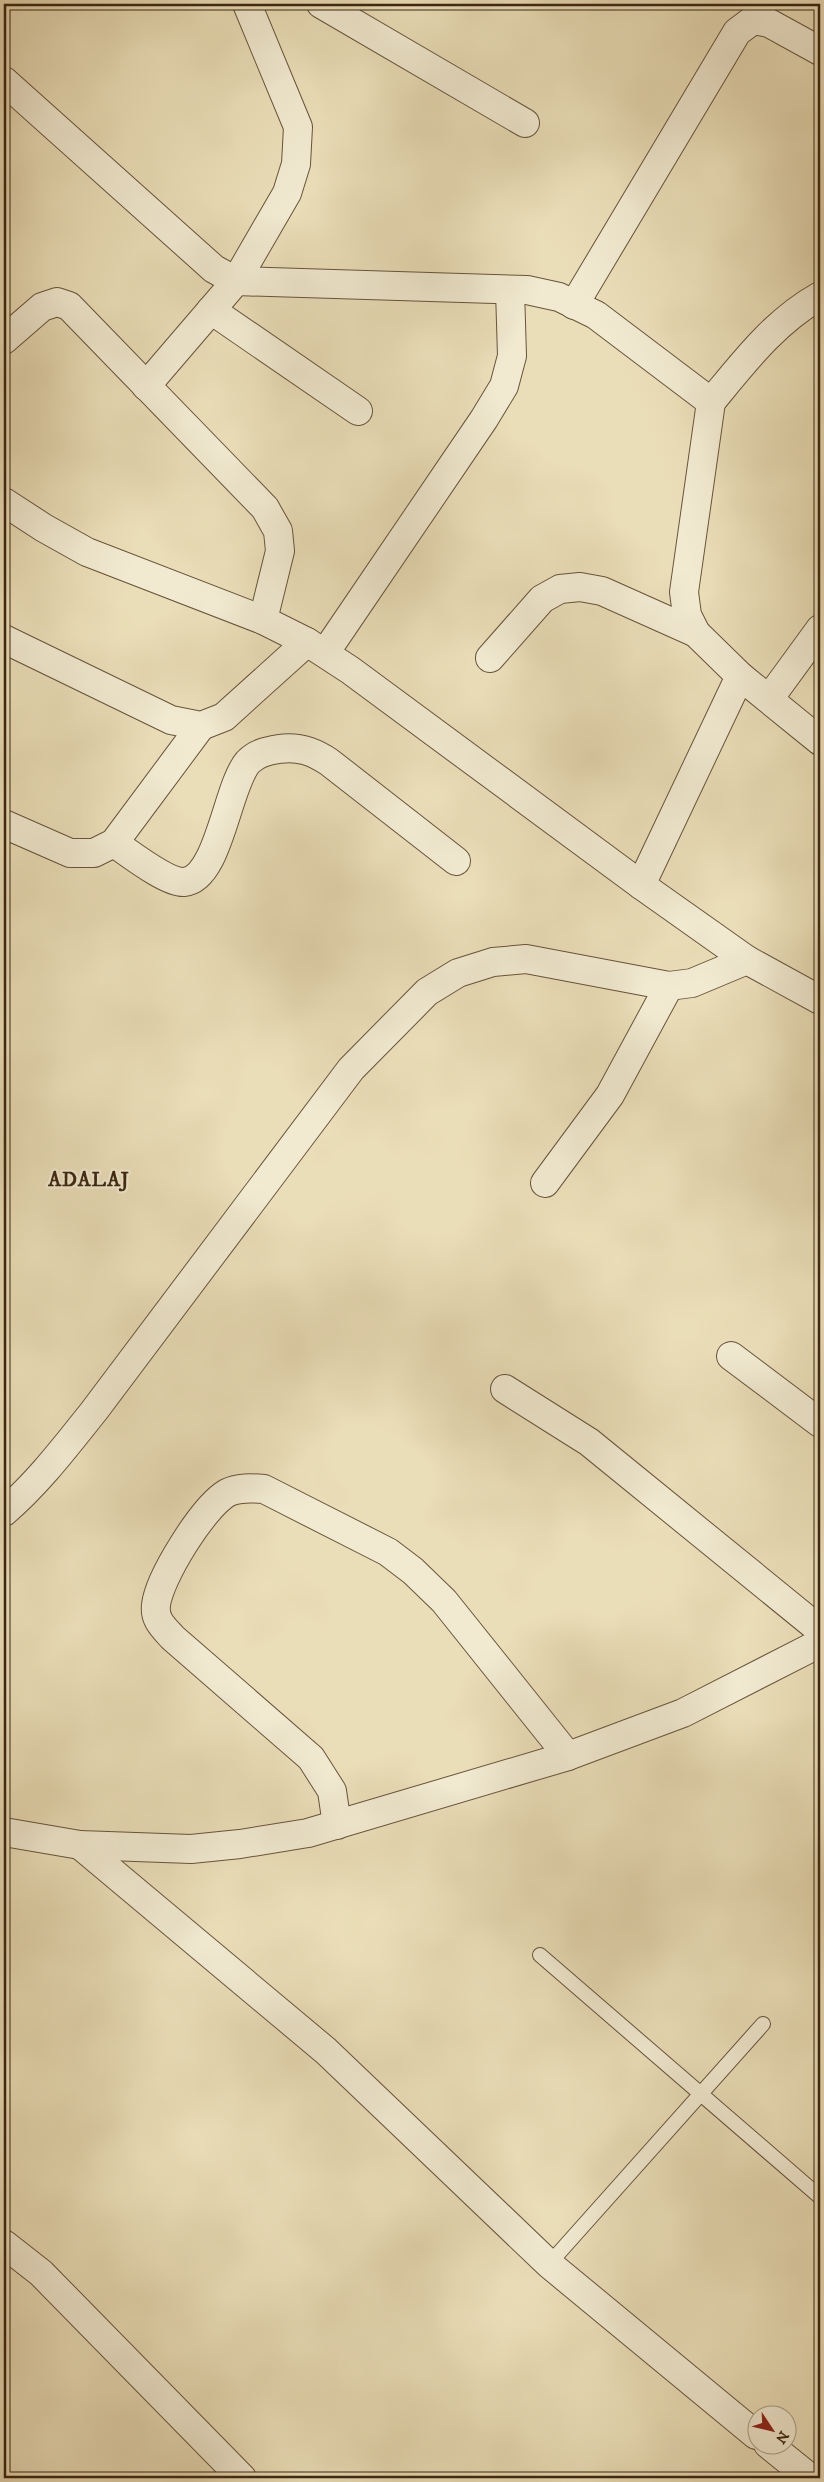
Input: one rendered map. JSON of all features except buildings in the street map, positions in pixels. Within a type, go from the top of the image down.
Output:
[{"type":"street","points":[[146,386],[236,282],[288,193],[296,164],[298,127],[247,4]]},
{"type":"street","points":[[321,4],[525,124]]},
{"type":"street","points":[[574,305],[737,32],[753,20],[769,23],[820,51]]},
{"type":"street","points":[[4,81],[214,269],[236,282],[527,290],[559,297],[596,315],[711,402]]},
{"type":"street","points":[[4,824],[70,852],[94,853],[114,843],[201,726],[224,717],[316,648],[484,420],[504,386],[512,356],[510,290]]},
{"type":"street","points":[[820,296],[786,318],[762,342],[711,402],[684,592],[686,615],[696,633],[740,676],[820,741]]},
{"type":"street","points":[[4,340],[42,307],[57,302],[69,306],[265,508],[278,530],[280,550],[263,620]]},
{"type":"street","points":[[211,310],[358,411]]},
{"type":"street","points":[[4,502],[87,552],[263,620],[316,648],[350,670],[641,885],[747,960],[820,1000]]},
{"type":"street","points":[[490,658],[542,600],[560,589],[580,587],[602,591],[696,633]]},
{"type":"street","points":[[769,699],[820,629]]},
{"type":"street","points":[[4,639],[171,720],[201,726]]},
{"type":"street","points":[[641,885],[740,676]]},
{"type":"street","points":[[114,843],[170,879],[183,882],[197,877],[209,861],[239,775],[249,761],[262,752],[289,747],[313,751],[456,861]]},
{"type":"street","points":[[4,1512],[54,1461],[94,1411],[351,1069],[427,992],[458,972],[494,962],[526,959],[669,986],[692,983],[747,960]]},
{"type":"street","points":[[545,1183],[610,1095],[629,1064],[669,986]]},
{"type":"street","points":[[731,1356],[820,1423]]},
{"type":"street","points":[[505,1389],[589,1442],[820,1630]]},
{"type":"street","points":[[337,1825],[332,1791],[311,1758],[173,1638],[158,1622],[156,1607],[162,1583],[207,1509],[228,1493],[246,1487],[264,1489],[388,1552],[413,1571],[444,1601],[568,1756]]},
{"type":"street","points":[[4,1832],[80,1845],[191,1849],[279,1838],[337,1825],[568,1756],[683,1713],[820,1643]]},
{"type":"street","points":[[80,1845],[326,2051],[549,2264],[746,2427]]},
{"type":"street","points":[[7,2256],[41,2274],[215,2467],[242,2478]]},
{"type":"street","points":[[780,2454],[810,2478]]},
{"type":"lane","points":[[540,1955],[820,2197]]},
{"type":"lane","points":[[549,2264],[763,2024]]},
{"type":"district","name":"ADALAJ","points":[[89,1180]]}]
